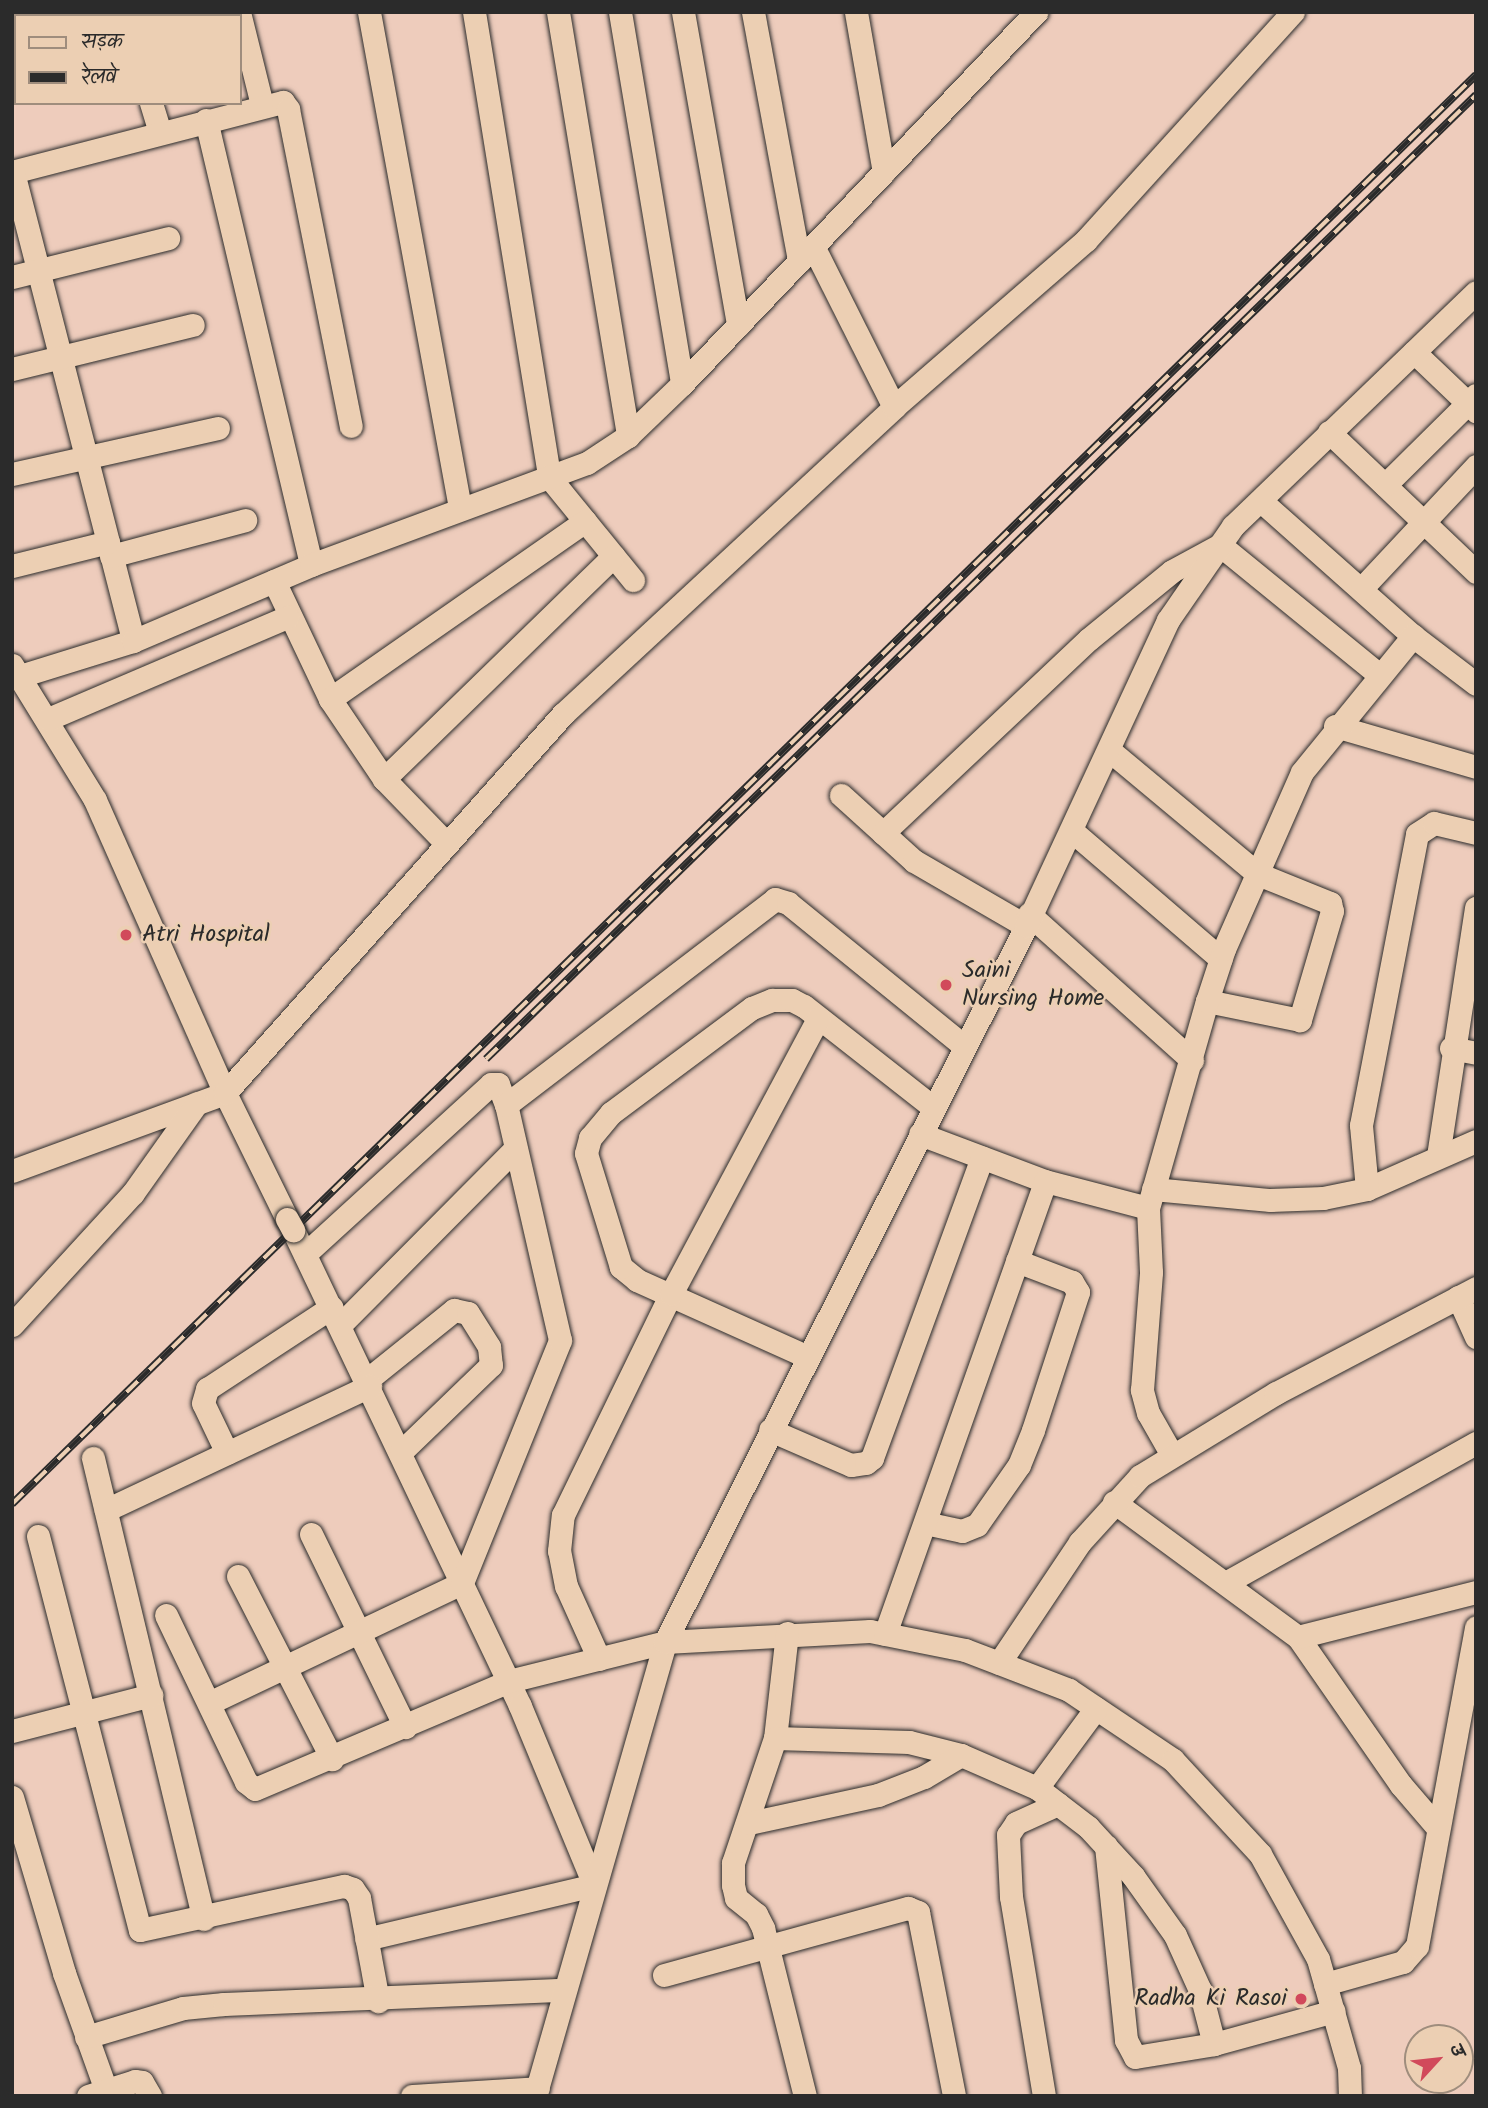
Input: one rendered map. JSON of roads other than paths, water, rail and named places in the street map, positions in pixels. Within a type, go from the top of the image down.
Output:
[{"type":"street","points":[[369,12],[460,508]]},
{"type":"street","points":[[474,12],[549,477],[633,580]]},
{"type":"street","points":[[558,12],[628,436]]},
{"type":"street","points":[[620,12],[682,384]]},
{"type":"street","points":[[683,12],[738,325]]},
{"type":"street","points":[[753,12],[806,254],[894,407]]},
{"type":"street","points":[[856,12],[884,172]]},
{"type":"street","points":[[594,1885],[509,1681],[336,1316],[225,1093],[95,800],[48,719],[17,677],[133,641],[311,565],[587,463],[628,436],[682,384],[1036,12]]},
{"type":"street","points":[[12,1171],[225,1093],[563,714],[894,407],[1086,240],[1293,12]]},
{"type":"street","points":[[242,24],[262,105]]},
{"type":"street","points":[[133,641],[40,270],[12,172],[276,101],[288,109],[351,426]]},
{"type":"street","points":[[152,105],[160,133]]},
{"type":"street","points":[[206,120],[311,565]]},
{"type":"street","points":[[12,277],[168,238]]},
{"type":"street","points":[[412,2096],[536,2092],[665,1642],[1072,831],[1168,620],[1233,526],[1414,352],[1472,302]]},
{"type":"street","points":[[12,369],[193,325]]},
{"type":"street","points":[[1385,485],[1473,403],[1414,352]]},
{"type":"street","points":[[12,474],[218,429]]},
{"type":"street","points":[[1329,432],[1385,485],[1422,525],[1474,568]]},
{"type":"street","points":[[1362,588],[1476,466]]},
{"type":"street","points":[[1261,501],[1413,636],[1472,675]]},
{"type":"street","points":[[12,566],[110,549],[245,520]]},
{"type":"street","points":[[330,699],[585,521]]},
{"type":"street","points":[[1220,545],[1378,674]]},
{"type":"street","points":[[883,833],[1088,639],[1172,570],[1220,545]]},
{"type":"street","points":[[384,779],[613,556]]},
{"type":"street","points":[[274,581],[287,617],[330,699],[384,779],[446,843]]},
{"type":"street","points":[[48,719],[287,617]]},
{"type":"street","points":[[1172,1455],[1148,1413],[1142,1390],[1151,1272],[1151,1198],[1208,1001],[1222,959],[1302,772],[1335,726],[1413,636]]},
{"type":"street","points":[[1335,726],[1476,767]]},
{"type":"street","points":[[1109,750],[1258,874],[1324,898],[1332,911],[1303,1016],[1295,1022],[1208,1001]]},
{"type":"street","points":[[841,795],[914,861],[1028,920],[1192,1060]]},
{"type":"street","points":[[1367,1189],[1362,1167],[1362,1125],[1417,834],[1434,823],[1476,833]]},
{"type":"street","points":[[1072,831],[1222,959]]},
{"type":"street","points":[[506,1105],[775,899],[788,903],[964,1046]]},
{"type":"street","points":[[1438,1156],[1451,1048],[1476,908]]},
{"type":"street","points":[[808,1357],[637,1280],[621,1267],[586,1153],[590,1138],[611,1113],[752,1008],[772,1000],[792,1000],[933,1107]]},
{"type":"street","points":[[598,1659],[566,1586],[559,1551],[564,1515],[671,1294],[818,1019]]},
{"type":"street","points":[[1451,1048],[1476,1053]]},
{"type":"street","points":[[209,1703],[462,1583],[560,1340],[514,1150],[506,1105],[498,1084],[491,1084],[305,1254]]},
{"type":"street","points":[[12,1325],[133,1193],[197,1103]]},
{"type":"street","points":[[920,1134],[1045,1181],[1151,1198],[1270,1200],[1324,1198],[1367,1189],[1438,1156],[1476,1142]]},
{"type":"street","points":[[227,1453],[202,1395],[336,1316],[514,1150]]},
{"type":"street","points":[[770,1430],[850,1465],[866,1464],[872,1458],[982,1158]]},
{"type":"street","points":[[885,1634],[1045,1181]]},
{"type":"street","points":[[925,1523],[962,1531],[977,1525],[1019,1465],[1033,1430],[1078,1292],[1072,1282],[1017,1261]]},
{"type":"street","points":[[999,1663],[1080,1542],[1140,1476],[1276,1393],[1467,1293],[1476,1337]]},
{"type":"street","points":[[106,1510],[368,1383],[454,1310],[468,1313],[489,1347],[491,1365],[401,1452]]},
{"type":"street","points":[[1227,1582],[1476,1443]]},
{"type":"street","points":[[93,1458],[204,1919]]},
{"type":"street","points":[[1114,1502],[1227,1582],[1298,1637],[1401,1785],[1437,1827]]},
{"type":"street","points":[[312,1534],[405,1727]]},
{"type":"street","points":[[38,1536],[135,1923],[146,1931],[344,1886],[359,1898],[378,2001]]},
{"type":"street","points":[[238,1576],[331,1759]]},
{"type":"street","points":[[1298,1637],[1476,1592]]},
{"type":"street","points":[[166,1615],[246,1782],[255,1789],[331,1759],[509,1681],[665,1642],[787,1633],[885,1634],[965,1650],[1069,1690],[1173,1760],[1260,1854],[1318,1959],[1334,2011],[1350,2096]]},
{"type":"street","points":[[1325,1984],[1411,1956],[1476,1627]]},
{"type":"street","points":[[787,1633],[775,1738],[749,1823],[733,1863],[733,1885],[736,1898],[756,1914],[805,2096]]},
{"type":"street","points":[[12,1731],[151,1695]]},
{"type":"street","points":[[1037,1788],[1096,1709]]},
{"type":"street","points":[[775,1738],[909,1742],[961,1755],[1037,1788],[1106,1846],[1175,1935],[1200,1990],[1214,2044]]},
{"type":"street","points":[[749,1823],[878,1795],[961,1755]]},
{"type":"street","points":[[13,1801],[86,2037],[97,2093],[135,2081],[142,2082],[150,2096]]},
{"type":"street","points":[[1044,2096],[1012,1897],[1008,1835],[1016,1823],[1058,1804]]},
{"type":"street","points":[[1106,1846],[1129,2050],[1143,2059],[1214,2044],[1334,2011]]},
{"type":"street","points":[[366,1939],[594,1885]]},
{"type":"street","points":[[664,1975],[908,1908],[918,1912],[954,2096]]},
{"type":"street","points":[[86,2037],[183,2008],[378,2001],[564,1990]]},
{"type":"railway","points":[[12,1504],[1476,75]]},
{"type":"railway","points":[[486,1059],[1476,95]]},
{"type":"place","name":"Atri Hospital","points":[[126,935]]},
{"type":"place","name":"Saini Nursing Home","points":[[946,985]]},
{"type":"place","name":"Radha Ki Rasoi","points":[[1301,1999]]}]
